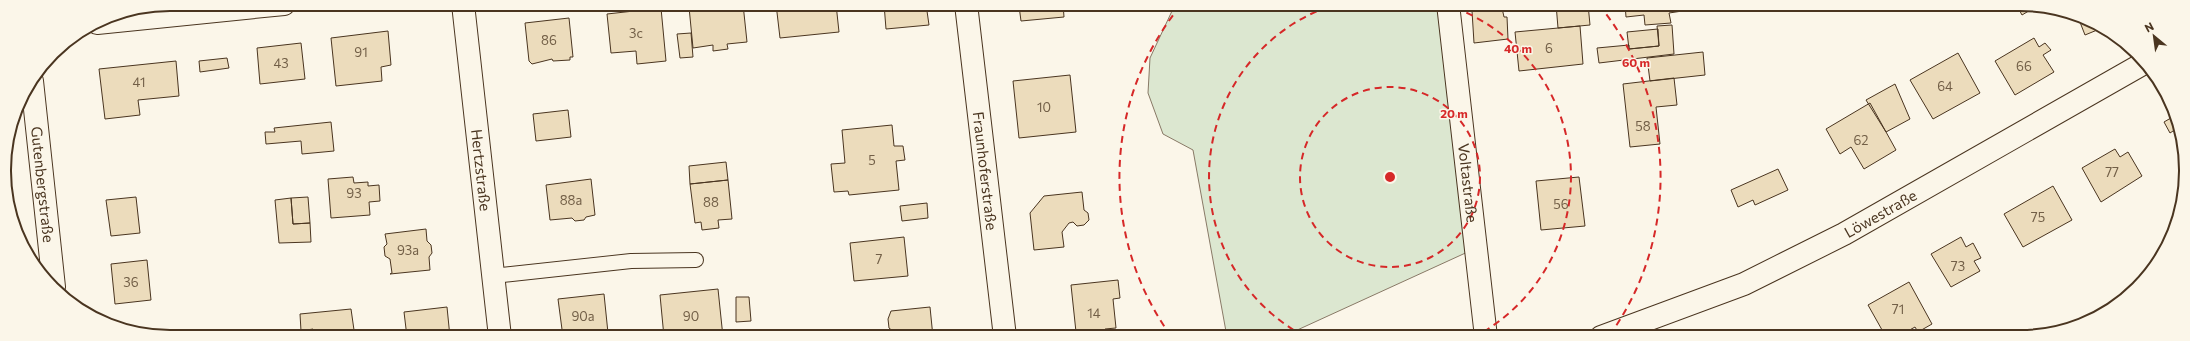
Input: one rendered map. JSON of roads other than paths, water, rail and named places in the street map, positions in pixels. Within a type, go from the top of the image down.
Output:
[{"type":"street","points":[[113,21],[215,11]]},
{"type":"street","name":"Hertzstraße","points":[[464,11],[499,330]]},
{"type":"street","name":"Fraunhoferstraße","points":[[967,11],[1004,330]]},
{"type":"street","name":"Voltastraße","points":[[1449,11],[1485,330]]},
{"type":"street","name":"Löwestraße","points":[[1620,330],[1744,284],[1823,245],[2140,66]]},
{"type":"street","name":"Gutenbergstraße","points":[[33,90],[53,278]]},
{"type":"lane","points":[[493,276],[631,261],[696,260]]}]
